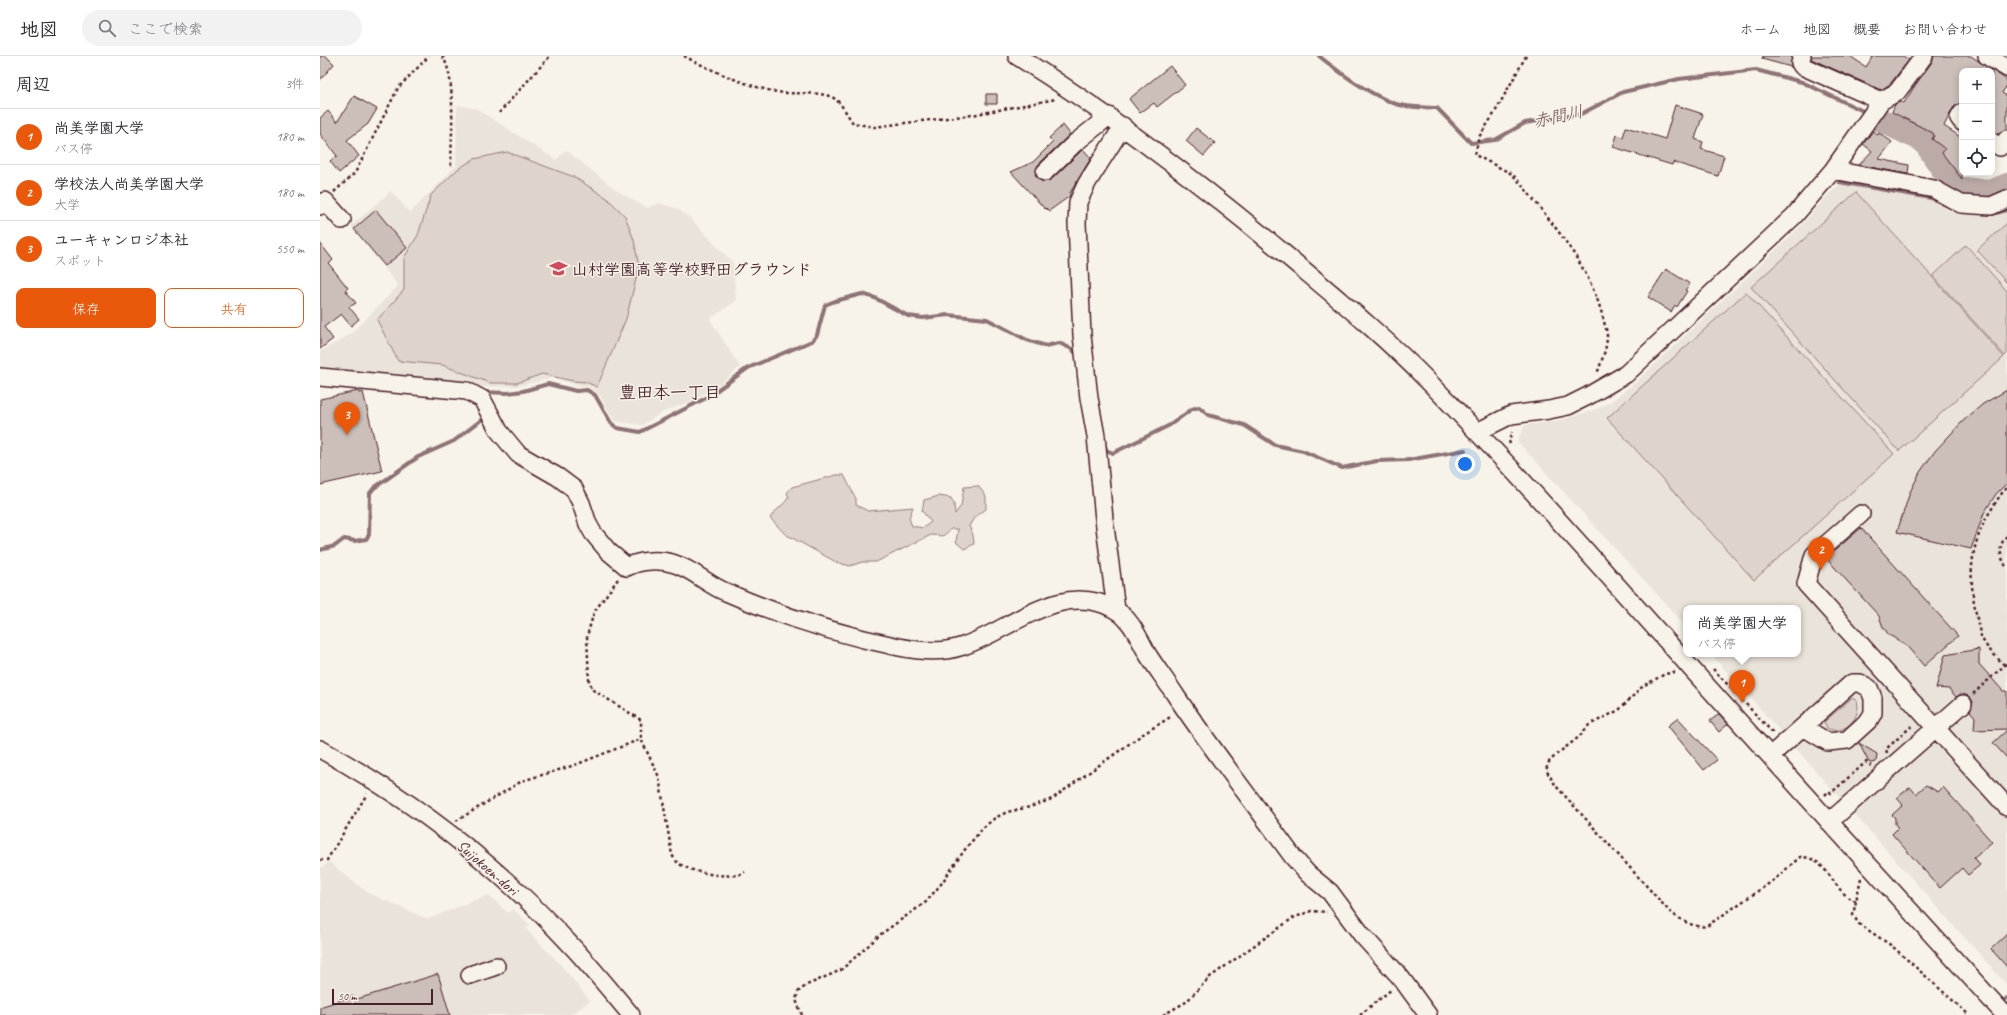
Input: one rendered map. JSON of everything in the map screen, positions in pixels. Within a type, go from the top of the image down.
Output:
[{"type":"street","points":[[1018,56],[1123,126],[1216,198],[1349,308],[1414,368],[1477,432],[1829,822],[2004,1011]]},
{"type":"street","points":[[1802,56],[1800,63],[1802,66],[1834,79],[1880,101]]},
{"type":"street","points":[[1477,432],[1511,415],[1568,406],[1626,374],[1794,216],[1833,170],[1880,101],[1898,92],[1924,56]]},
{"type":"street","points":[[1045,172],[1074,143],[1109,116]]},
{"type":"street","points":[[1116,610],[1104,519],[1096,436],[1089,398],[1082,335],[1077,223],[1078,202],[1084,189],[1123,126]]},
{"type":"street","points":[[1995,144],[2000,147],[2007,139]]},
{"type":"street","points":[[1833,170],[1934,189],[1961,204],[1991,206],[2007,199]]},
{"type":"street","points":[[322,204],[342,220]]},
{"type":"street","points":[[320,377],[467,391],[477,395],[486,404],[506,440],[518,454],[558,477],[574,489],[581,503],[586,520],[593,533],[608,551],[627,567],[644,561],[675,564],[719,589],[798,620],[895,646],[940,651],[960,648],[1035,612],[1049,606],[1069,601],[1086,601],[1106,605],[1116,610],[1123,615],[1136,633],[1185,709],[1293,857],[1308,874],[1330,892],[1362,934],[1401,978],[1428,1015]]},
{"type":"street","points":[[1861,514],[1814,555],[1806,584],[1934,728],[2007,807]]},
{"type":"street","points":[[1865,684],[1883,669]]},
{"type":"street","points":[[1770,756],[1852,683],[1865,684],[1869,688],[1873,698],[1873,713],[1869,720],[1847,740],[1828,742],[1803,727]]},
{"type":"street","points":[[1829,822],[1963,704]]},
{"type":"street","name":"Suijokoen-dori","points":[[320,749],[375,783],[443,829],[531,905],[567,941],[631,1015]]},
{"type":"street","points":[[470,975],[496,966]]},
{"type":"path","points":[[322,204],[355,173],[398,88],[429,56]]},
{"type":"path","points":[[442,56],[448,67],[451,87],[451,166]]},
{"type":"path","points":[[499,113],[550,56]]},
{"type":"path","points":[[684,56],[697,63],[755,86],[784,93],[820,94],[834,98],[854,123],[874,126],[972,115],[1060,98],[1073,92]]},
{"type":"path","points":[[1526,56],[1494,114],[1479,137],[1475,155],[1512,174],[1522,185],[1579,261],[1590,280],[1598,301],[1607,335],[1605,350],[1588,396]]},
{"type":"path","points":[[1512,449],[1509,441],[1514,428]]},
{"type":"path","points":[[2004,665],[1984,643],[1979,630],[1971,590],[1972,557],[1975,545],[1984,522],[2001,493],[2007,488]]},
{"type":"path","points":[[2007,536],[2001,544],[2000,552],[2007,568]]},
{"type":"path","points":[[627,567],[594,612],[587,636],[589,681],[593,690],[641,720],[641,739],[658,777],[672,855],[678,863],[691,869],[719,875],[738,876],[745,872]]},
{"type":"path","points":[[1687,663],[1677,671],[1664,674],[1643,686],[1619,710],[1585,729],[1579,737],[1549,762],[1546,770],[1550,778],[1670,912],[1686,922],[1702,927],[1707,926],[1774,880],[1800,857],[1806,857],[1818,863],[1832,876],[1841,891],[1850,899],[1856,901]]},
{"type":"path","points":[[1963,704],[2007,663]]},
{"type":"path","points":[[1710,665],[1777,737]]},
{"type":"path","points":[[802,1015],[796,1000],[798,992],[808,985],[841,970],[881,934],[926,902],[941,884],[966,848],[984,827],[1007,812],[1030,807],[1052,799],[1140,736],[1185,709]]},
{"type":"path","points":[[1887,755],[1886,749],[1916,723],[1912,718]]},
{"type":"path","points":[[443,829],[522,781],[575,765],[641,739]]},
{"type":"path","points":[[1825,795],[1829,791],[1831,793],[1866,762],[1873,767]]},
{"type":"path","points":[[320,860],[326,860],[375,783]]},
{"type":"path","points":[[1865,861],[1853,914],[1859,924],[1892,946],[1969,1015]]},
{"type":"path","points":[[1162,1015],[1186,1002],[1210,977],[1293,918],[1311,911],[1329,912],[1343,909]]},
{"type":"path","points":[[1360,1015],[1392,988]]},
{"type":"shaded area","name":"山村学園高等学校野田グラウンド","points":[[457,105],[477,109],[556,160],[566,150],[616,190],[647,208],[658,203],[678,209],[691,219],[733,263],[736,301],[710,319],[740,367],[721,383],[696,399],[661,413],[642,425],[615,421],[598,393],[590,387],[579,386],[553,378],[517,386],[481,387],[453,382],[320,371],[320,351],[352,333],[398,286],[351,226],[391,191],[410,213],[456,166]]},
{"type":"shaded area","points":[[507,152],[574,177],[607,198],[625,216],[634,240],[639,267],[626,319],[597,387],[586,382],[573,381],[542,374],[517,383],[490,383],[442,365],[398,361],[377,320],[404,290],[404,258],[418,235],[431,195],[458,169],[474,159]]},
{"type":"shaded area","points":[[1846,184],[1931,200],[1955,213],[1985,215],[2007,212],[2007,985],[1714,657],[1801,657],[1801,605],[1683,605],[1683,623],[1517,441],[1525,425],[1552,422],[1581,414],[1601,407],[1616,398],[1638,380],[1799,228],[1827,196],[1839,185]]},
{"type":"shaded area","points":[[1856,192],[2004,357],[1899,451],[1751,287]]},
{"type":"shaded area","points":[[2007,223],[2007,283],[1977,250]]},
{"type":"shaded area","points":[[1966,245],[2007,291],[2007,354],[2005,356],[1933,276]]},
{"type":"shaded area","points":[[1746,292],[1894,454],[1754,580],[1607,418]]},
{"type":"shaded area","points":[[836,475],[844,475],[856,499],[856,505],[868,511],[913,507],[909,518],[912,526],[923,528],[931,522],[922,511],[924,500],[939,496],[951,498],[954,504],[955,514],[961,506],[964,487],[978,486],[986,496],[986,509],[974,518],[969,526],[973,535],[974,544],[964,549],[956,542],[958,529],[951,529],[943,536],[931,535],[876,562],[862,562],[850,566],[836,562],[785,534],[770,518],[774,512],[785,503],[789,497],[787,493],[792,487]]},
{"type":"shaded area","points":[[1852,698],[1857,701],[1858,707],[1857,713],[1850,724],[1840,730],[1827,728],[1824,722]]},
{"type":"shaded area","points":[[329,862],[368,893],[428,919],[488,895],[508,913],[513,909],[530,925],[526,929],[561,965],[590,1001],[570,1015],[320,1015],[320,867],[323,867]]},
{"type":"building","points":[[320,56],[326,56],[334,64],[320,80]]},
{"type":"building","points":[[1763,56],[1792,56],[1791,67],[1762,59]]},
{"type":"building","points":[[1812,56],[1850,56],[1866,67],[1873,56],[1903,56],[1909,60],[1890,84],[1881,90],[1811,59]]},
{"type":"building","points":[[1934,56],[1971,56],[1989,68],[1959,68],[1959,103],[1953,108],[1944,126],[1959,136],[1959,175],[1942,153],[1945,149],[1932,139],[1934,136],[1933,133],[1892,112],[1895,104],[1900,102],[1904,103],[1932,62]]},
{"type":"building","points":[[1170,66],[1185,85],[1157,107],[1154,103],[1140,113],[1129,99]]},
{"type":"building","points":[[1995,72],[2007,80],[2007,85],[2002,93],[2007,96],[2007,129],[1998,134],[1995,133]]},
{"type":"building","points":[[986,94],[997,94],[997,104],[986,104]]},
{"type":"building","points":[[354,96],[377,109],[368,124],[347,140],[359,156],[339,173],[330,161],[337,156],[320,134],[320,118],[328,111],[337,122]]},
{"type":"building","points":[[1675,105],[1703,114],[1695,139],[1703,142],[1701,149],[1724,156],[1718,176],[1673,162],[1672,165],[1613,147],[1617,135],[1623,137],[1626,127],[1665,139]]},
{"type":"building","points":[[1063,125],[1070,134],[1038,165],[1035,174],[1038,179],[1043,182],[1052,179],[1083,149],[1091,158],[1070,193],[1070,196],[1049,211],[1046,208],[1045,209],[1011,172],[1033,162],[1053,142],[1049,138]]},
{"type":"building","points":[[1196,128],[1215,143],[1204,156],[1186,141]]},
{"type":"building","points":[[1873,131],[1878,135],[1879,133],[1892,142],[1879,159],[1909,165],[1908,174],[1859,165],[1872,151],[1863,144]]},
{"type":"building","points":[[376,210],[407,248],[385,266],[354,229]]},
{"type":"building","points":[[320,243],[333,260],[329,264],[348,288],[345,290],[356,303],[349,307],[359,319],[351,326],[341,314],[324,327],[333,339],[320,349]]},
{"type":"building","points":[[1666,269],[1690,284],[1685,290],[1687,291],[1677,307],[1675,305],[1671,312],[1648,297]]},
{"type":"building","points":[[2007,390],[2007,483],[1996,494],[1984,513],[1971,549],[1897,532],[1910,492],[1920,472],[1935,451],[1963,421],[1983,404]]},
{"type":"building","points":[[358,391],[359,393],[363,392],[382,471],[320,485],[320,399]]},
{"type":"building","points":[[1861,528],[1958,636],[1924,666],[1905,644],[1889,635],[1883,627],[1879,616],[1826,558]]},
{"type":"building","points":[[1979,649],[1979,664],[2003,691],[2007,691],[2007,729],[1974,730],[1975,717],[1970,711],[1973,702],[1970,697],[1961,694],[1956,697],[1949,689],[1936,688],[1945,655]]},
{"type":"building","points":[[1719,714],[1728,724],[1719,732],[1710,721]]},
{"type":"building","points":[[1678,718],[1717,760],[1704,770],[1668,726]]},
{"type":"building","points":[[2007,730],[2007,758],[1993,743]]},
{"type":"building","points":[[1859,743],[1877,754],[1876,762],[1870,763],[1868,761]]},
{"type":"building","points":[[1926,785],[1938,792],[1943,787],[1992,842],[1974,857],[1980,865],[1968,875],[1962,868],[1940,888],[1892,834],[1898,828],[1895,824],[1895,818],[1892,815],[1903,805],[1897,798],[1910,787],[1916,794]]},
{"type":"building","points":[[2007,934],[2007,967],[1991,949]]},
{"type":"building","points":[[438,974],[450,1015],[320,1015],[320,1007],[353,996],[354,1000]]},
{"type":"waterway","name":"赤間川","points":[[1319,56],[1356,83],[1386,100],[1406,106],[1437,108],[1471,143],[1495,140],[1525,123],[1581,114],[1623,92],[1679,79],[1756,70],[1802,82],[1863,111]]},
{"type":"waterway","name":"赤間川","points":[[1876,118],[1924,141],[1955,188],[1990,192],[2007,185]]},
{"type":"waterway","points":[[1839,182],[1931,198],[1950,207]]},
{"type":"waterway","points":[[1992,214],[2007,210]]},
{"type":"waterway","points":[[482,392],[508,393],[523,391],[548,384],[576,391],[587,390],[595,395],[611,423],[617,428],[640,432],[706,398],[748,368],[812,341],[817,335],[825,305],[862,294],[875,298],[908,316],[923,318],[948,315],[987,319],[1027,340],[1046,346],[1059,343],[1072,349],[1078,356]]},
{"type":"waterway","points":[[1104,442],[1106,450],[1113,453],[1170,425],[1192,409],[1199,407],[1208,415],[1244,425],[1275,445],[1303,451],[1342,468],[1377,461],[1408,460],[1465,450]]},
{"type":"waterway","points":[[320,550],[335,546],[344,539],[355,541],[366,539],[369,535],[370,493],[374,488],[418,457],[454,441],[485,417],[484,415]]},
{"type":"place","name":"山村学園高等学校野田グラウンド","points":[[559,269]]},
{"type":"place","name":"ユーキャンロジ本社","points":[[347,435]]},
{"type":"place","name":"学校法人尚美学園大学","points":[[1821,570]]},
{"type":"place","name":"尚美学園大学","points":[[1742,703]]},
{"type":"district","name":"豊田本一丁目","points":[[670,392]]}]
